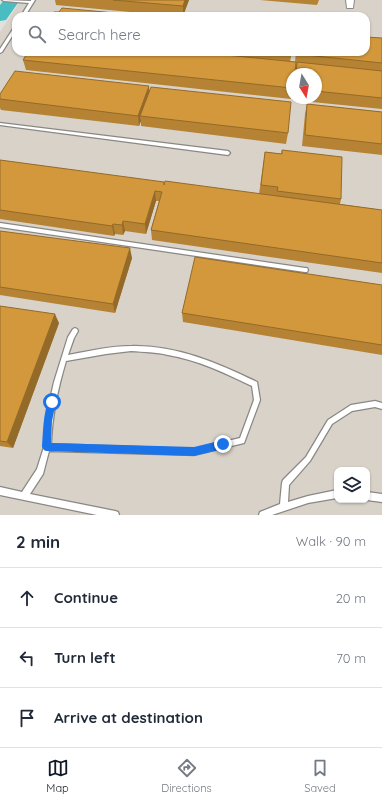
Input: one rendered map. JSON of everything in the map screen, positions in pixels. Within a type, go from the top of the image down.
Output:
[{"type":"lane","points":[[4,0],[32,1],[25,12]]},
{"type":"lane","points":[[0,52],[12,33]]},
{"type":"lane","points":[[0,124],[228,153]]},
{"type":"lane","points":[[0,224],[306,270]]},
{"type":"lane","points":[[24,496],[40,471],[46,447],[48,421],[64,359],[71,337],[76,330]]},
{"type":"lane","points":[[46,447],[194,452],[242,441],[257,400],[255,384],[185,355],[151,349],[113,350],[64,359]]},
{"type":"lane","points":[[284,506],[286,483],[308,459],[330,422],[351,408],[375,404],[382,406]]},
{"type":"lane","points":[[0,491],[115,515]]},
{"type":"lane","points":[[263,515],[284,506],[334,494]]},
{"type":"lane","points":[[370,496],[382,498]]},
{"type":"shaded area","points":[[21,0],[382,0],[382,515],[0,515],[0,32],[12,14],[12,56],[370,56],[370,12],[13,12]]},
{"type":"building","points":[[113,0],[185,0],[183,6]]},
{"type":"building","points":[[62,8],[104,12],[59,12]]},
{"type":"building","points":[[370,37],[382,38],[382,63],[315,56],[370,56]]},
{"type":"building","points":[[26,56],[236,56],[296,62],[296,68],[286,68],[286,87],[23,60]]},
{"type":"building","points":[[297,62],[382,71],[382,98],[322,92],[322,68],[296,68]]},
{"type":"building","points":[[15,71],[149,86],[138,116],[0,99],[0,94]]},
{"type":"building","points":[[151,87],[286,101],[286,104],[291,104],[288,133],[140,116]]},
{"type":"building","points":[[307,104],[382,112],[382,144],[305,135]]},
{"type":"building","points":[[282,150],[342,157],[341,199],[277,191],[278,187],[261,185],[265,152],[282,154]]},
{"type":"building","points":[[0,160],[164,182],[164,185],[165,181],[382,210],[382,263],[151,230],[162,192],[155,191],[145,224],[123,221],[122,225],[113,224],[112,226],[0,210]]},
{"type":"building","points":[[0,231],[130,248],[113,304],[0,287]]},
{"type":"building","points":[[195,257],[382,285],[382,345],[182,313]]},
{"type":"building","points":[[0,306],[55,314],[7,442],[0,441]]},
{"type":"waterway","points":[[0,16],[12,0]]},
{"type":"route","points":[[52,402],[48,421],[46,447],[194,452],[223,444]]}]
